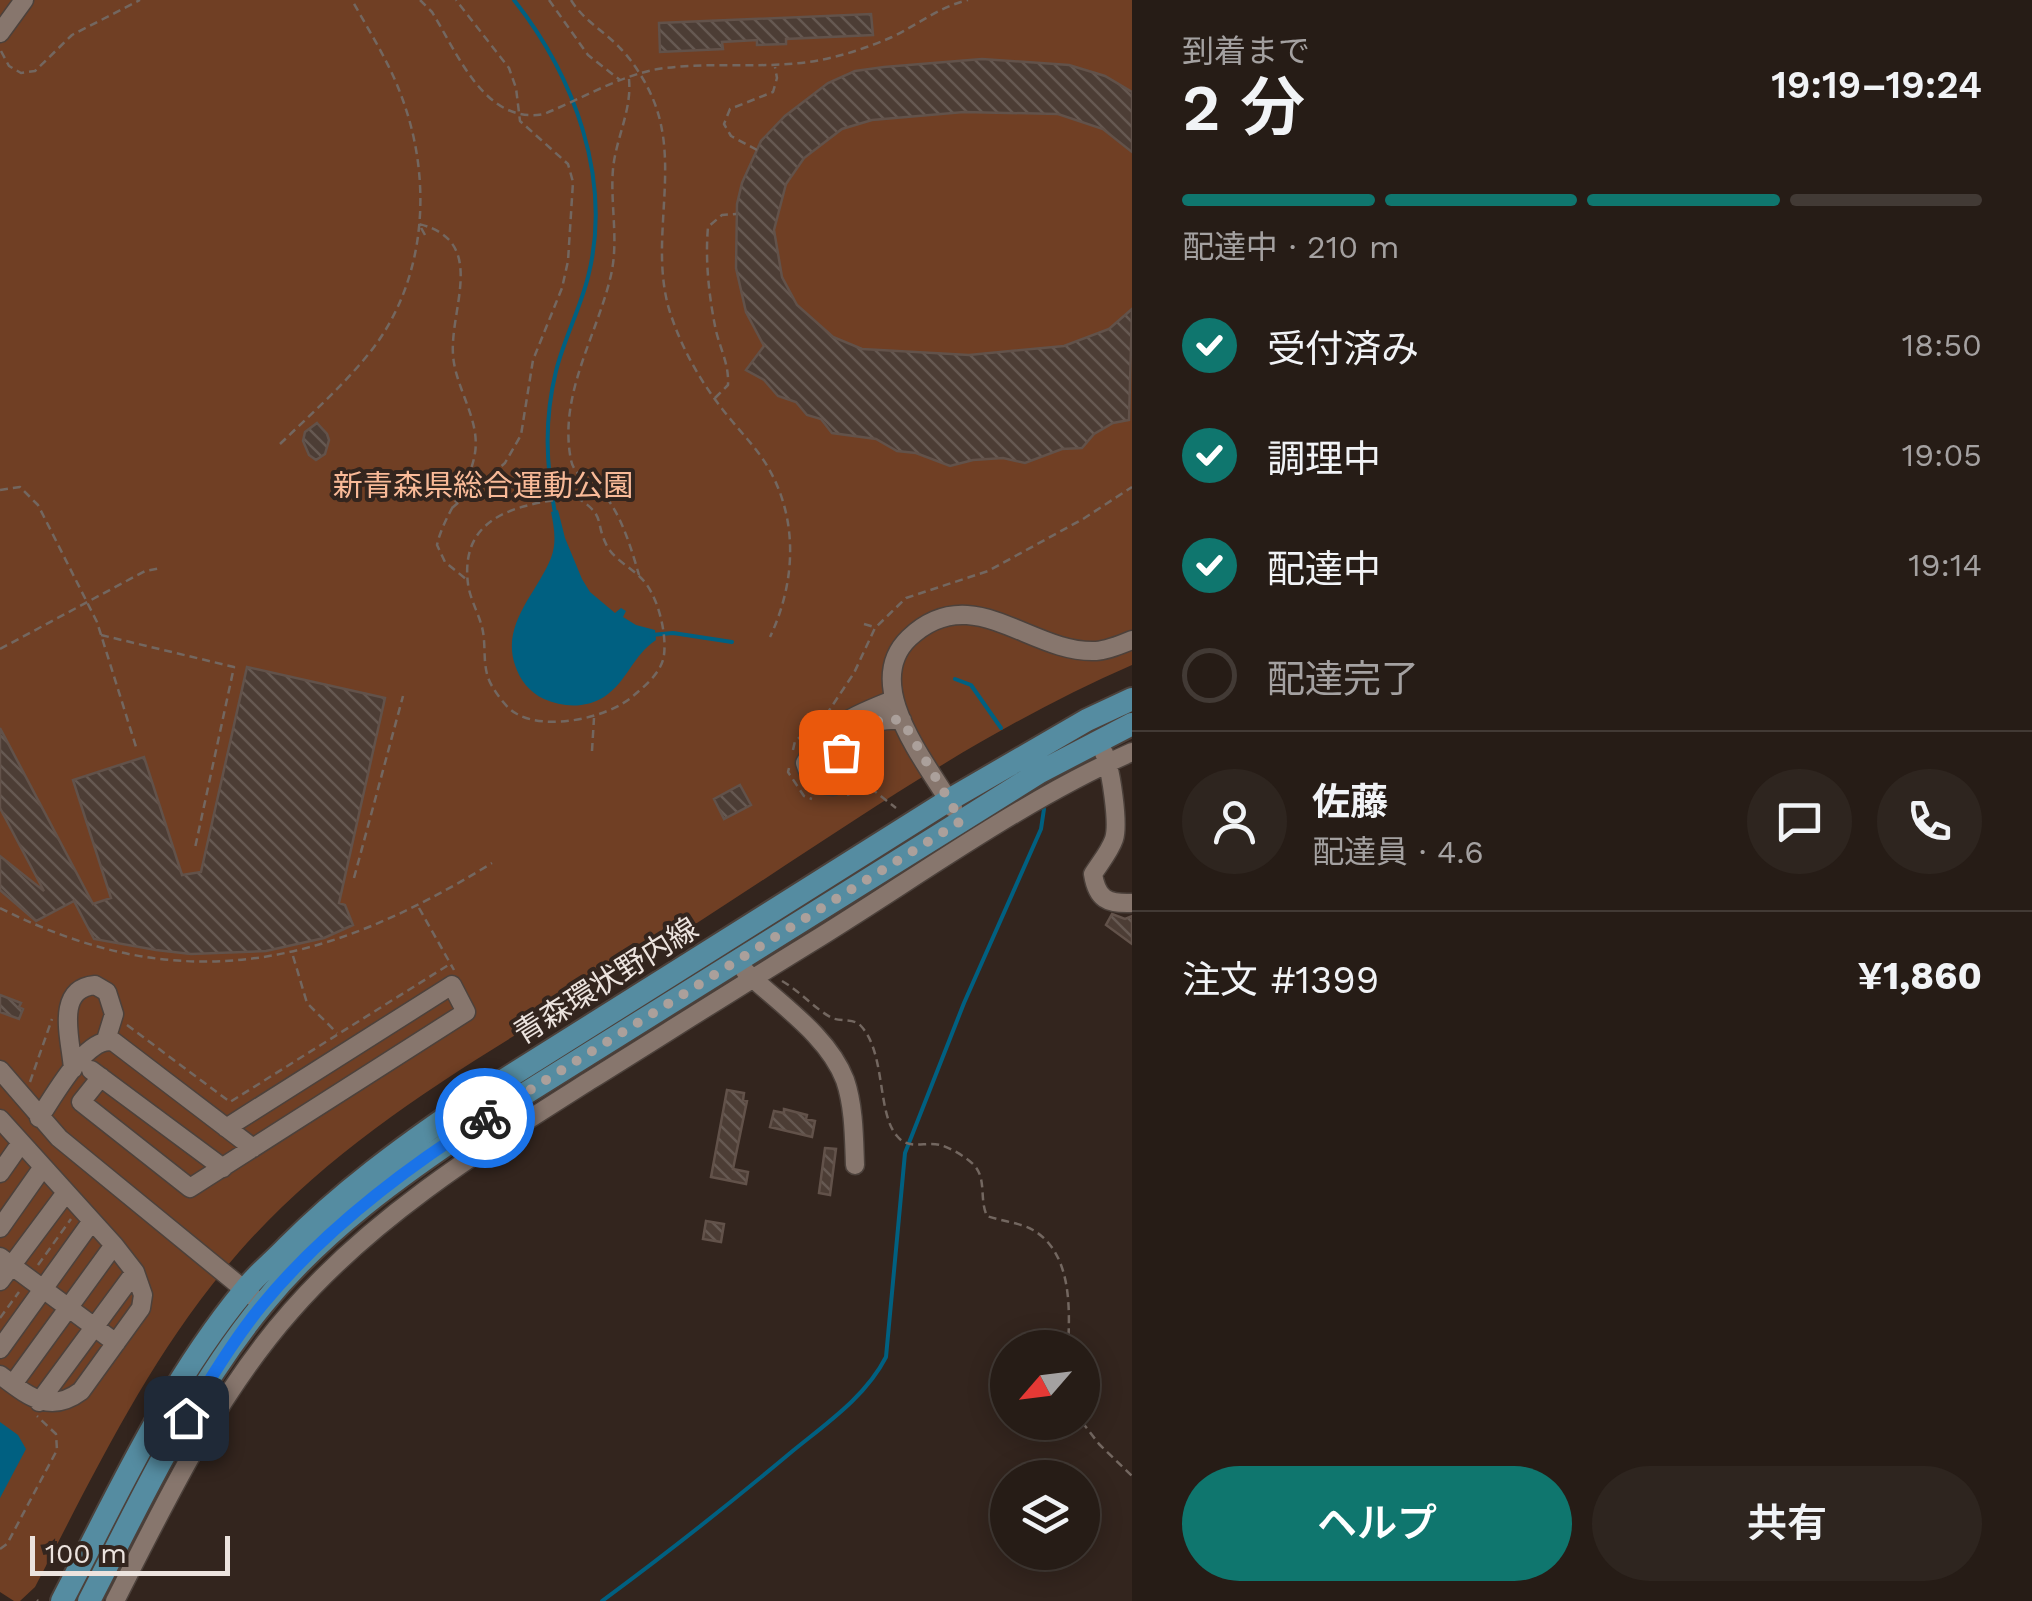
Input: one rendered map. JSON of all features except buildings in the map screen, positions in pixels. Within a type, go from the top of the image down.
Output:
[{"type":"main road","name":"青森環状野内線","points":[[62,1601],[168,1401],[332,1202],[401,1148],[638,1010],[745,963],[1088,720],[1132,699]]},
{"type":"main road","name":"青森環状野内線","points":[[955,811],[1132,724]]},
{"type":"main road","name":"青森環状野内線","points":[[89,1601],[254,1297]]},
{"type":"street","points":[[0,34],[24,0]]},
{"type":"street","points":[[955,811],[893,700],[892,672],[904,642],[916,631],[949,616],[983,616],[1072,649],[1095,651],[1132,640]]},
{"type":"street","points":[[893,700],[840,723],[806,763],[809,777],[820,785],[833,786],[844,776],[853,741],[863,727],[882,719],[902,720]]},
{"type":"street","points":[[1098,739],[1108,763],[1116,824],[1114,841],[1093,874],[1096,889],[1101,898],[1113,904],[1132,903]]},
{"type":"street","points":[[817,746],[830,744],[841,752],[847,767]]},
{"type":"street","points":[[115,1601],[211,1422],[288,1314],[378,1226],[458,1164],[745,963],[1132,752]]},
{"type":"street","points":[[745,963],[835,1062],[845,1082],[855,1166]]},
{"type":"street","points":[[100,1077],[81,1102],[190,1188],[466,1012],[452,985],[226,1128]]},
{"type":"street","points":[[76,1065],[68,1006],[78,990],[95,986],[107,992],[114,1014],[106,1040]]},
{"type":"street","points":[[39,1118],[90,1048],[106,1040],[114,1042],[253,1148]]},
{"type":"street","points":[[76,1065],[100,1077],[223,1168]]},
{"type":"street","points":[[0,1070],[39,1118],[254,1297]]},
{"type":"street","points":[[1,1122],[114,1245],[134,1272],[143,1295],[141,1308],[82,1391],[61,1402],[32,1405]]},
{"type":"street","points":[[0,1173],[21,1142]]},
{"type":"street","points":[[0,1228],[43,1167]]},
{"type":"street","points":[[79,1208],[4,1268],[36,1284],[116,1343]]},
{"type":"street","points":[[0,1349],[79,1208]]},
{"type":"street","points":[[32,1405],[6,1379],[69,1308],[114,1245]]},
{"type":"street","points":[[32,1405],[134,1272]]},
{"type":"path","points":[[0,49],[9,66],[20,73],[35,71],[72,35],[140,0]]},
{"type":"path","points":[[280,444],[349,378],[395,315],[418,244],[420,186],[411,126],[393,77],[352,0]]},
{"type":"path","points":[[420,0],[491,101],[517,116],[568,164],[573,182],[568,262],[562,288],[533,360],[521,435],[505,463],[452,508]]},
{"type":"path","points":[[456,0],[508,68],[516,88],[517,116]]},
{"type":"path","points":[[549,0],[588,56],[621,81]]},
{"type":"path","points":[[571,0],[621,49],[652,96],[664,140],[662,251],[666,297],[685,350],[714,399],[769,468],[785,508],[789,574],[785,605],[770,637]]},
{"type":"path","points":[[944,6],[947,0]]},
{"type":"path","points":[[517,116],[544,114],[638,74],[662,68],[802,64],[892,37],[944,6],[968,0]]},
{"type":"path","points":[[757,150],[732,136],[724,124],[730,109],[773,92],[778,78],[774,66]]},
{"type":"path","points":[[629,78],[630,93],[612,173],[615,194],[611,274],[576,379],[569,444],[576,473],[614,508],[640,576]]},
{"type":"path","points":[[714,399],[728,385],[728,365],[717,335],[710,293],[708,227],[722,214],[736,214]]},
{"type":"path","points":[[419,224],[425,235]]},
{"type":"path","points":[[419,224],[437,228],[453,246],[461,266],[452,348],[476,442],[470,472],[437,546],[445,562],[468,580]]},
{"type":"path","points":[[0,490],[20,487],[30,494],[88,604],[137,750]]},
{"type":"path","points":[[576,497],[600,518],[607,548],[652,590],[664,655],[658,671],[626,702],[594,716],[531,720],[515,714],[490,683],[483,629],[468,580],[467,560],[476,540],[498,516],[518,505],[576,497]]},
{"type":"path","points":[[0,649],[145,572],[160,568]]},
{"type":"path","points":[[864,624],[875,628]]},
{"type":"path","points":[[101,635],[234,667],[194,848]]},
{"type":"path","points":[[354,878],[403,696]]},
{"type":"path","points":[[592,751],[594,716]]},
{"type":"path","points":[[0,908],[58,934],[126,954],[216,962],[260,960],[364,932],[492,863]]},
{"type":"path","points":[[418,906],[459,980]]},
{"type":"path","points":[[292,954],[307,1004],[338,1034]]},
{"type":"path","points":[[745,963],[803,993],[826,1014],[862,1027],[878,1063],[892,1129],[905,1144],[938,1144],[975,1166],[982,1179],[982,1206],[987,1216],[1031,1228],[1055,1254],[1066,1276],[1068,1330]]},
{"type":"path","points":[[126,1014],[125,1024],[230,1102],[450,964]]},
{"type":"path","points":[[21,1096],[31,1081],[56,1007]]},
{"type":"path","points":[[0,1318],[36,1284],[79,1208]]},
{"type":"path","points":[[0,1549],[7,1544],[57,1450],[56,1434],[32,1405]]},
{"type":"path","points":[[1096,1440],[1132,1476]]},
{"type":"green space","name":"新青森県総合運動公園","points":[[0,0],[1132,0],[1132,665],[1012,724],[897,793],[444,1080],[335,1160],[239,1252],[179,1330],[103,1456],[35,1587],[20,1601],[0,1592]]},
{"type":"water","points":[[558,510],[565,538],[590,592],[615,613],[621,608],[626,611],[623,617],[655,630],[656,640],[612,691],[597,701],[575,706],[534,693],[520,676],[512,650],[517,622],[551,558],[551,512]]},
{"type":"water","points":[[0,1422],[18,1435],[26,1449],[0,1498]]},
{"type":"waterway","points":[[514,0],[570,95],[583,130],[595,203],[588,277],[552,389],[548,459],[555,513]]},
{"type":"waterway","points":[[651,635],[673,633],[732,642]]},
{"type":"waterway","points":[[955,679],[971,685],[1001,728]]},
{"type":"waterway","points":[[602,1601],[830,1421],[867,1385],[886,1357],[905,1153],[964,1003],[1041,829],[1044,809]]},
{"type":"way so far","points":[[485,1118],[961,821],[902,720],[882,719],[863,727],[853,741],[847,767],[841,752]]},
{"type":"route","points":[[186,1418],[262,1304],[301,1263],[352,1215],[414,1166],[485,1118]]}]
